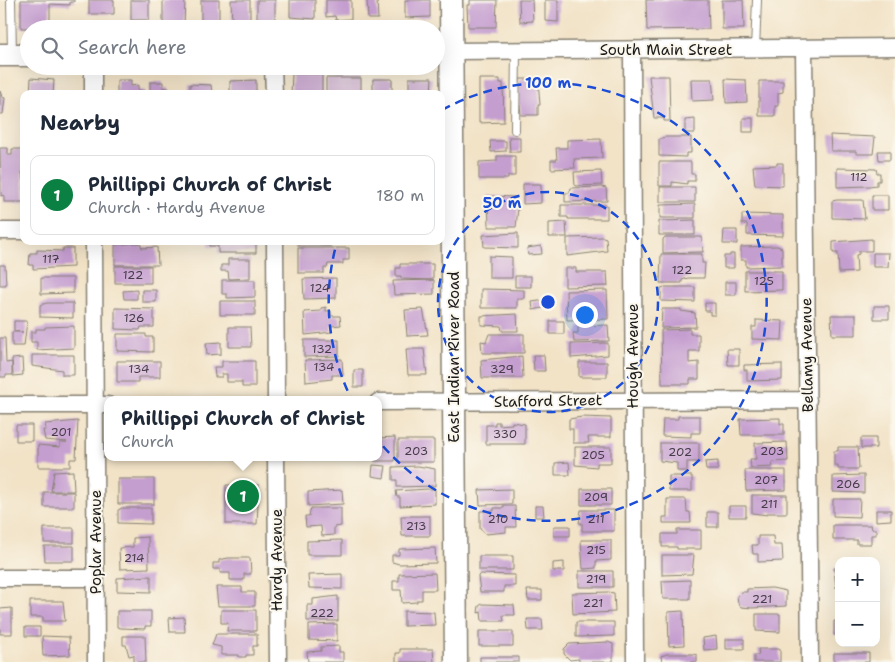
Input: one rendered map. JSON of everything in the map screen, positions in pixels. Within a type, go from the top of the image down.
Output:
[{"type":"street","name":"East Indian River Road","points":[[445,42],[450,0]]},
{"type":"street","name":"South Main Street","points":[[445,51],[895,47]]},
{"type":"street","name":"Bellamy Avenue","points":[[804,48],[810,662]]},
{"type":"street","name":"Hough Avenue","points":[[632,50],[634,662]]},
{"type":"street","points":[[93,75],[93,90]]},
{"type":"street","points":[[273,75],[274,90]]},
{"type":"street","name":"East Indian River Road","points":[[445,75],[454,402],[456,662]]},
{"type":"street","points":[[0,231],[20,231]]},
{"type":"street","name":"Poplar Avenue","points":[[94,245],[101,405],[96,578],[96,662]]},
{"type":"street","points":[[275,245],[276,396]]},
{"type":"street","name":"Stafford Street","points":[[382,402],[808,400]]},
{"type":"street","points":[[0,405],[101,405]]},
{"type":"street","name":"Hardy Avenue","points":[[276,461],[278,662]]},
{"type":"street","points":[[0,578],[96,578]]},
{"type":"lane","points":[[11,0],[14,55]]},
{"type":"lane","points":[[755,49],[757,0]]},
{"type":"lane","points":[[515,130],[516,50]]},
{"type":"building","points":[[21,0],[74,0],[74,2],[70,2],[70,5],[50,4],[50,20],[21,20]]},
{"type":"building","points":[[89,0],[114,0],[114,14],[89,14]]},
{"type":"building","points":[[131,0],[149,0],[149,20],[131,20]]},
{"type":"building","points":[[163,0],[185,0],[184,20],[163,20]]},
{"type":"building","points":[[201,0],[219,0],[219,20],[201,20]]},
{"type":"building","points":[[231,0],[250,0],[250,20],[232,20]]},
{"type":"building","points":[[257,0],[275,0],[275,20],[257,20]]},
{"type":"building","points":[[290,0],[315,0],[315,19],[290,17]]},
{"type":"building","points":[[326,0],[351,0],[351,19],[336,20],[335,16],[326,17]]},
{"type":"building","points":[[367,0],[377,0],[378,19],[368,19]]},
{"type":"building","points":[[405,0],[430,0],[430,17],[405,18]]},
{"type":"building","points":[[470,0],[497,0],[496,27],[468,27],[467,5],[470,5]]},
{"type":"building","points":[[519,0],[532,0],[533,21],[520,22]]},
{"type":"building","points":[[545,0],[558,0],[558,22],[545,21]]},
{"type":"building","points":[[646,0],[708,0],[709,29],[647,30]]},
{"type":"building","points":[[722,0],[743,0],[744,29],[722,29]]},
{"type":"building","points":[[292,75],[322,75],[322,90],[291,90]]},
{"type":"building","points":[[649,76],[669,76],[670,121],[664,121],[664,118],[654,118]]},
{"type":"building","points":[[31,78],[54,80],[53,90],[30,90]]},
{"type":"building","points":[[326,78],[361,78],[361,90],[326,90]]},
{"type":"building","points":[[409,78],[432,78],[431,90],[409,90]]},
{"type":"building","points":[[373,79],[392,79],[392,90],[373,90]]},
{"type":"building","points":[[479,79],[500,79],[500,83],[503,83],[504,122],[479,123]]},
{"type":"building","points":[[520,79],[538,79],[540,105],[538,105],[538,115],[521,115],[520,105],[518,105]]},
{"type":"building","points":[[691,79],[712,79],[714,100],[692,101]]},
{"type":"building","points":[[725,79],[746,80],[747,102],[726,103]]},
{"type":"building","points":[[117,80],[131,80],[131,86],[138,85],[138,90],[117,90]]},
{"type":"building","points":[[256,80],[256,90],[230,90],[230,81]]},
{"type":"building","points":[[759,81],[783,81],[783,92],[778,93],[778,106],[775,106],[775,116],[759,116]]},
{"type":"building","points":[[150,82],[163,82],[163,88],[169,88],[169,90],[150,90]]},
{"type":"building","points":[[190,84],[211,85],[212,90],[190,90]]},
{"type":"building","points":[[0,91],[2,97],[5,98],[3,114],[0,114]]},
{"type":"building","points":[[743,118],[753,118],[753,132],[743,132]]},
{"type":"building","points":[[695,119],[695,133],[685,133],[685,120]]},
{"type":"building","points":[[830,135],[875,137],[873,154],[856,154],[856,151],[831,151]]},
{"type":"building","points":[[509,137],[520,137],[520,152],[510,152]]},
{"type":"building","points":[[665,137],[691,137],[691,153],[686,153],[686,157],[659,156],[659,139]]},
{"type":"building","points":[[601,139],[602,158],[574,159],[575,168],[551,169],[551,160],[557,160],[556,148],[567,148],[567,140]]},
{"type":"building","points":[[490,141],[506,141],[506,151],[491,152]]},
{"type":"building","points":[[0,148],[8,148],[8,155],[12,155],[12,149],[20,149],[20,202],[4,202],[4,195],[1,196]]},
{"type":"building","points":[[878,151],[890,151],[890,160],[879,160]]},
{"type":"building","points":[[497,156],[515,156],[515,176],[508,176],[508,179],[479,179],[479,162],[497,161]]},
{"type":"building","points":[[659,162],[691,162],[691,174],[695,174],[695,181],[687,181],[687,184],[672,182],[672,186],[659,186]]},
{"type":"building","points":[[777,163],[783,163],[783,186],[755,185],[753,166],[777,165]]},
{"type":"building","points":[[837,168],[876,169],[877,173],[880,173],[880,181],[877,181],[877,185],[837,187]]},
{"type":"building","points":[[601,171],[602,185],[575,186],[574,172]]},
{"type":"building","points":[[523,184],[541,184],[541,203],[523,204]]},
{"type":"building","points":[[660,187],[695,187],[695,202],[660,202]]},
{"type":"building","points":[[571,188],[606,188],[607,201],[565,202],[565,193],[569,193]]},
{"type":"building","points":[[872,195],[888,195],[888,210],[872,210]]},
{"type":"building","points":[[488,196],[515,197],[515,208],[518,208],[516,227],[489,227]]},
{"type":"building","points":[[863,200],[865,219],[832,218],[832,201]]},
{"type":"building","points":[[695,204],[695,218],[660,218],[660,205]]},
{"type":"building","points":[[561,205],[607,205],[607,219],[568,219],[568,217],[561,217]]},
{"type":"building","points":[[742,214],[783,215],[783,236],[747,235],[747,224],[742,224]]},
{"type":"building","points":[[695,220],[695,235],[659,235],[659,221]]},
{"type":"building","points":[[566,222],[567,237],[549,237],[549,223]]},
{"type":"building","points":[[724,230],[737,230],[737,244],[723,244]]},
{"type":"building","points":[[518,233],[518,248],[484,247],[483,235]]},
{"type":"building","points":[[665,237],[702,237],[703,252],[663,253],[663,239]]},
{"type":"building","points":[[567,238],[606,238],[607,251],[567,256]]},
{"type":"building","points":[[872,239],[872,251],[859,251],[859,254],[856,255],[857,272],[839,273],[838,253],[833,253],[833,242]]},
{"type":"building","points":[[115,245],[141,245],[142,248],[157,247],[158,265],[115,265]]},
{"type":"building","points":[[256,245],[256,253],[218,253],[218,246],[209,246]]},
{"type":"building","points":[[298,245],[331,245],[331,246]]},
{"type":"building","points":[[541,246],[542,254],[528,255],[527,248]]},
{"type":"building","points":[[777,246],[782,248],[782,266],[746,267],[746,260],[741,260],[741,247]]},
{"type":"building","points":[[63,248],[73,248],[73,267],[33,269],[33,265],[29,265],[30,253],[37,253],[37,250],[63,251]]},
{"type":"building","points":[[298,248],[349,248],[349,260],[343,260],[343,264],[328,264],[327,268],[324,268],[324,273],[298,273]]},
{"type":"building","points":[[873,253],[889,253],[888,267],[873,267]]},
{"type":"building","points":[[661,254],[702,254],[702,263],[705,263],[704,278],[688,278],[682,280],[682,283],[660,283]]},
{"type":"building","points":[[730,254],[734,254],[734,268],[724,268],[724,256],[730,256]]},
{"type":"building","points":[[489,256],[512,257],[512,278],[489,278]]},
{"type":"building","points":[[228,259],[250,259],[250,278],[229,279],[228,271],[221,271],[221,265],[228,265]]},
{"type":"building","points":[[400,264],[433,264],[433,280],[401,279],[401,276],[396,276],[396,268],[400,268]]},
{"type":"building","points":[[0,265],[5,265],[6,285],[0,285]]},
{"type":"building","points":[[115,266],[151,266],[151,283],[115,283]]},
{"type":"building","points":[[565,268],[576,268],[576,272],[607,272],[608,286],[565,287]]},
{"type":"building","points":[[745,271],[782,271],[782,290],[745,291]]},
{"type":"building","points":[[515,276],[531,276],[531,287],[515,287]]},
{"type":"building","points":[[41,278],[73,278],[73,293],[41,294]]},
{"type":"building","points":[[336,278],[336,298],[304,299],[303,279]]},
{"type":"building","points":[[222,280],[255,280],[255,297],[227,298],[227,294],[222,294]]},
{"type":"building","points":[[434,280],[434,294],[394,295],[393,281]]},
{"type":"building","points":[[725,282],[736,282],[736,295],[725,295]]},
{"type":"building","points":[[695,287],[695,302],[661,301],[661,288]]},
{"type":"building","points":[[481,289],[524,290],[524,299],[517,299],[517,308],[481,308]]},
{"type":"building","points":[[137,290],[137,299],[124,299],[123,291]]},
{"type":"building","points":[[142,290],[156,290],[156,302],[142,302]]},
{"type":"building","points":[[607,290],[608,319],[567,320],[566,291]]},
{"type":"building","points":[[546,300],[547,307],[533,310],[532,302]]},
{"type":"building","points":[[220,301],[255,301],[255,315],[220,315]]},
{"type":"building","points":[[47,303],[73,303],[73,318],[40,317],[40,305]]},
{"type":"building","points":[[705,303],[715,303],[715,315],[710,315],[710,311],[705,311]]},
{"type":"building","points":[[874,306],[889,306],[889,319],[874,319]]},
{"type":"building","points":[[326,307],[326,311],[331,311],[331,316],[340,316],[341,325],[331,326],[332,332],[305,335],[304,312],[321,311],[321,308]]},
{"type":"building","points":[[115,308],[154,309],[154,327],[141,327],[140,330],[115,329]]},
{"type":"building","points":[[423,309],[428,335],[407,336],[405,310]]},
{"type":"building","points":[[662,309],[681,309],[681,311],[695,313],[696,327],[661,328]]},
{"type":"building","points":[[517,314],[518,331],[502,331],[501,326],[481,325],[481,316]]},
{"type":"building","points":[[831,315],[856,315],[856,335],[832,335]]},
{"type":"building","points":[[756,320],[783,321],[782,340],[752,339],[752,327],[756,327]]},
{"type":"building","points":[[14,321],[27,321],[24,346],[12,346],[12,332],[23,332],[14,331]]},
{"type":"building","points":[[550,321],[564,321],[564,334],[550,334]]},
{"type":"building","points":[[608,325],[609,341],[574,342],[573,333],[578,333],[578,326]]},
{"type":"building","points":[[74,326],[74,348],[37,350],[37,342],[31,342],[31,332],[36,332],[36,329]]},
{"type":"building","points":[[229,327],[250,327],[251,347],[229,347]]},
{"type":"building","points":[[690,329],[690,334],[699,334],[699,351],[689,351],[689,363],[699,362],[699,379],[690,379],[690,384],[662,384],[661,330]]},
{"type":"building","points":[[117,334],[146,334],[146,337],[153,337],[153,352],[117,351]]},
{"type":"building","points":[[489,334],[524,334],[524,353],[482,353],[481,341],[486,342]]},
{"type":"building","points":[[0,338],[5,338],[6,363],[12,362],[12,375],[6,375],[6,377],[0,377]]},
{"type":"building","points":[[304,340],[339,340],[339,356],[304,357]]},
{"type":"building","points":[[221,342],[221,354],[207,355],[206,343]]},
{"type":"building","points":[[608,343],[608,355],[571,358],[571,344]]},
{"type":"building","points":[[406,349],[424,349],[427,375],[408,375]]},
{"type":"building","points":[[727,349],[739,349],[739,365],[728,365]]},
{"type":"building","points":[[32,355],[74,355],[74,375],[62,375],[62,370],[32,366]]},
{"type":"building","points":[[533,355],[544,355],[545,371],[534,371]]},
{"type":"building","points":[[522,356],[523,378],[482,378],[481,360]]},
{"type":"building","points":[[22,358],[23,375],[13,376],[12,359]]},
{"type":"building","points":[[342,359],[343,375],[332,375],[332,379],[306,382],[305,360]]},
{"type":"building","points":[[117,361],[160,361],[160,377],[138,377],[138,382],[117,382]]},
{"type":"building","points":[[222,361],[255,361],[255,387],[242,387],[242,382],[227,382],[227,374],[222,374],[222,377],[215,377],[214,367],[222,367]]},
{"type":"building","points":[[579,362],[607,362],[607,377],[579,377]]},
{"type":"building","points":[[782,364],[782,380],[747,381],[747,370],[744,370],[744,365]]},
{"type":"building","points":[[354,370],[363,370],[363,387],[354,387]]},
{"type":"building","points":[[678,416],[700,416],[700,433],[691,433],[691,437],[662,436],[663,419],[678,419]]},
{"type":"building","points":[[582,417],[611,418],[611,437],[588,437],[589,443],[573,443],[573,429],[569,429],[569,419]]},
{"type":"building","points":[[780,418],[780,424],[784,424],[784,435],[741,435],[740,419]]},
{"type":"building","points":[[78,421],[76,459],[70,459],[70,467],[38,467],[38,445],[60,447],[60,442],[67,442],[45,440],[43,430],[46,430],[45,424]]},
{"type":"building","points":[[495,422],[499,422],[499,425],[512,424],[512,422],[525,424],[525,444],[486,444],[486,425],[495,425]]},
{"type":"building","points":[[16,425],[32,425],[32,441],[16,441]]},
{"type":"building","points":[[395,437],[395,461],[382,461],[382,438]]},
{"type":"building","points":[[861,438],[876,438],[876,448],[861,448]]},
{"type":"building","points":[[398,440],[434,440],[434,462],[398,462]]},
{"type":"building","points":[[787,442],[788,461],[772,462],[773,467],[751,468],[750,459],[756,459],[755,443]]},
{"type":"building","points":[[660,443],[699,443],[699,462],[687,462],[687,471],[677,471],[677,463],[660,461]]},
{"type":"building","points":[[575,447],[611,447],[611,463],[597,463],[597,467],[575,465]]},
{"type":"building","points":[[838,447],[858,447],[859,469],[838,469],[838,465],[834,465],[834,451],[838,451]]},
{"type":"building","points":[[718,461],[718,470],[706,470],[705,462]]},
{"type":"building","points":[[569,462],[570,475],[555,475],[555,463]]},
{"type":"building","points":[[373,465],[386,466],[384,478],[372,476]]},
{"type":"building","points":[[418,466],[435,469],[435,486],[397,487],[397,480],[393,480],[393,467]]},
{"type":"building","points":[[745,470],[786,470],[786,490],[746,491]]},
{"type":"building","points":[[73,471],[74,491],[51,491],[54,472]]},
{"type":"building","points":[[864,475],[864,493],[833,492],[833,476]]},
{"type":"building","points":[[669,476],[692,476],[692,491],[669,491]]},
{"type":"building","points":[[118,479],[154,479],[154,504],[118,504]]},
{"type":"building","points":[[226,485],[259,485],[257,524],[226,524]]},
{"type":"building","points":[[435,489],[435,504],[400,506],[400,497],[397,497],[396,491]]},
{"type":"building","points":[[512,489],[512,504],[480,505],[479,490]]},
{"type":"building","points":[[581,489],[611,489],[611,505],[581,505]]},
{"type":"building","points":[[342,490],[343,504],[308,506],[308,492]]},
{"type":"building","points":[[44,492],[74,492],[74,507],[44,507]]},
{"type":"building","points":[[752,495],[787,495],[787,513],[768,513],[768,515],[752,513]]},
{"type":"building","points":[[667,499],[686,499],[687,512],[690,512],[691,523],[663,523],[663,517],[667,517]]},
{"type":"building","points":[[833,499],[860,499],[859,517],[833,516]]},
{"type":"building","points":[[503,506],[515,506],[516,527],[506,527],[506,532],[486,534],[480,529],[480,511],[494,511],[494,508],[503,508]]},
{"type":"building","points":[[535,506],[543,506],[544,517],[535,517]]},
{"type":"building","points":[[729,506],[746,506],[746,517],[729,517]]},
{"type":"building","points":[[122,508],[151,508],[151,524],[118,523],[118,510]]},
{"type":"building","points":[[311,508],[341,508],[341,526],[334,527],[334,535],[322,536],[321,526],[306,527],[305,516],[309,516]]},
{"type":"building","points":[[581,510],[614,510],[614,531],[582,531],[582,523],[579,523]]},
{"type":"building","points":[[876,510],[891,510],[891,520],[876,521]]},
{"type":"building","points":[[707,512],[718,512],[718,527],[707,527]]},
{"type":"building","points":[[401,516],[430,516],[430,536],[402,536]]},
{"type":"building","points":[[833,525],[871,525],[872,529],[876,529],[876,535],[871,535],[871,544],[857,544],[857,540],[833,540]]},
{"type":"building","points":[[554,526],[570,526],[570,536],[554,536]]},
{"type":"building","points":[[44,528],[74,528],[74,543],[44,543]]},
{"type":"building","points":[[677,530],[701,530],[701,549],[662,547],[662,534],[677,534]]},
{"type":"building","points":[[758,536],[773,536],[774,545],[782,545],[783,561],[758,562],[758,554],[753,554],[752,545],[758,545]]},
{"type":"building","points":[[148,537],[149,568],[120,569],[119,548],[133,547],[133,538]]},
{"type":"building","points":[[342,540],[342,555],[307,555],[307,541]]},
{"type":"building","points":[[581,540],[611,540],[611,560],[596,561],[596,568],[583,569]]},
{"type":"building","points":[[44,546],[74,546],[74,561],[45,561]]},
{"type":"building","points":[[435,548],[436,563],[399,564],[392,562],[392,555],[399,555],[399,549]]},
{"type":"building","points":[[662,555],[694,555],[692,574],[662,575]]},
{"type":"building","points":[[479,556],[513,556],[513,570],[479,570]]},
{"type":"building","points":[[250,558],[251,574],[244,574],[244,580],[230,580],[230,573],[220,573],[220,569],[213,569],[213,563],[219,563],[219,560]]},
{"type":"building","points":[[564,562],[564,571],[553,571],[553,563]]},
{"type":"building","points":[[579,571],[613,571],[613,587],[579,587]]},
{"type":"building","points":[[435,573],[436,590],[422,590],[422,600],[402,603],[401,590],[393,590],[393,581],[399,581],[399,574]]},
{"type":"building","points":[[342,574],[342,589],[309,588],[308,575]]},
{"type":"building","points":[[480,574],[515,575],[515,586],[504,586],[504,592],[480,592],[478,576]]},
{"type":"building","points":[[151,576],[151,592],[117,591],[117,578]]},
{"type":"building","points":[[690,580],[690,599],[663,599],[662,581]]},
{"type":"building","points":[[216,587],[242,587],[242,592],[255,592],[255,606],[218,606]]},
{"type":"building","points":[[772,588],[786,591],[786,606],[752,608],[741,607],[738,603],[737,596],[741,592],[747,592],[747,589]]},
{"type":"building","points":[[527,590],[542,590],[542,600],[528,600]]},
{"type":"building","points":[[572,593],[614,593],[615,612],[573,614]]},
{"type":"building","points":[[338,596],[338,621],[307,621],[307,605],[313,605],[313,599]]},
{"type":"building","points":[[30,601],[63,601],[65,621],[43,621],[43,617],[30,617]]},
{"type":"building","points":[[482,604],[514,605],[515,615],[503,615],[504,621],[482,621],[481,612],[478,613],[479,606]]},
{"type":"building","points":[[12,608],[12,634],[0,634],[0,609]]},
{"type":"building","points":[[221,610],[256,610],[256,631],[227,631],[228,623],[221,623]]},
{"type":"building","points":[[117,611],[151,611],[151,626],[145,626],[145,629],[117,627]]},
{"type":"building","points":[[404,611],[434,612],[435,625],[404,626]]},
{"type":"building","points":[[683,611],[684,645],[669,646],[668,612]]},
{"type":"building","points":[[756,614],[780,614],[780,632],[756,631]]},
{"type":"building","points":[[184,617],[185,632],[170,632],[169,618]]},
{"type":"building","points":[[527,619],[542,619],[543,630],[528,630]]},
{"type":"building","points":[[576,622],[614,622],[614,636],[576,637]]},
{"type":"building","points":[[337,624],[337,641],[309,640],[309,625]]},
{"type":"building","points":[[25,627],[40,627],[40,636],[25,636]]},
{"type":"building","points":[[479,631],[513,631],[513,646],[479,646]]},
{"type":"building","points":[[216,634],[257,634],[257,646],[253,646],[253,655],[246,655],[246,657],[221,655],[221,647],[212,645]]},
{"type":"building","points":[[42,636],[69,637],[70,655],[43,656]]},
{"type":"building","points":[[123,636],[145,636],[146,662],[134,662],[134,655],[129,656],[126,645],[123,645]]},
{"type":"building","points":[[716,636],[717,649],[704,650],[703,638]]},
{"type":"building","points":[[726,639],[744,639],[744,649],[726,649]]},
{"type":"building","points":[[608,642],[613,644],[613,662],[579,662],[579,659],[570,660],[564,654],[564,649],[569,644]]},
{"type":"building","points":[[339,646],[339,652],[343,652],[343,662],[308,662],[307,652],[321,651],[321,647]]},
{"type":"building","points":[[400,649],[433,649],[434,662],[396,662],[396,653],[400,653]]},
{"type":"building","points":[[758,649],[780,649],[780,662],[754,662],[754,655],[759,655]]},
{"type":"building","points":[[834,653],[869,653],[869,662],[834,662]]},
{"type":"building","points":[[667,654],[697,655],[697,662],[662,662],[661,656]]},
{"type":"building","points":[[480,657],[519,657],[519,662],[480,662]]},
{"type":"place","name":"Phillippi Church of Christ","points":[[243,496]]}]
